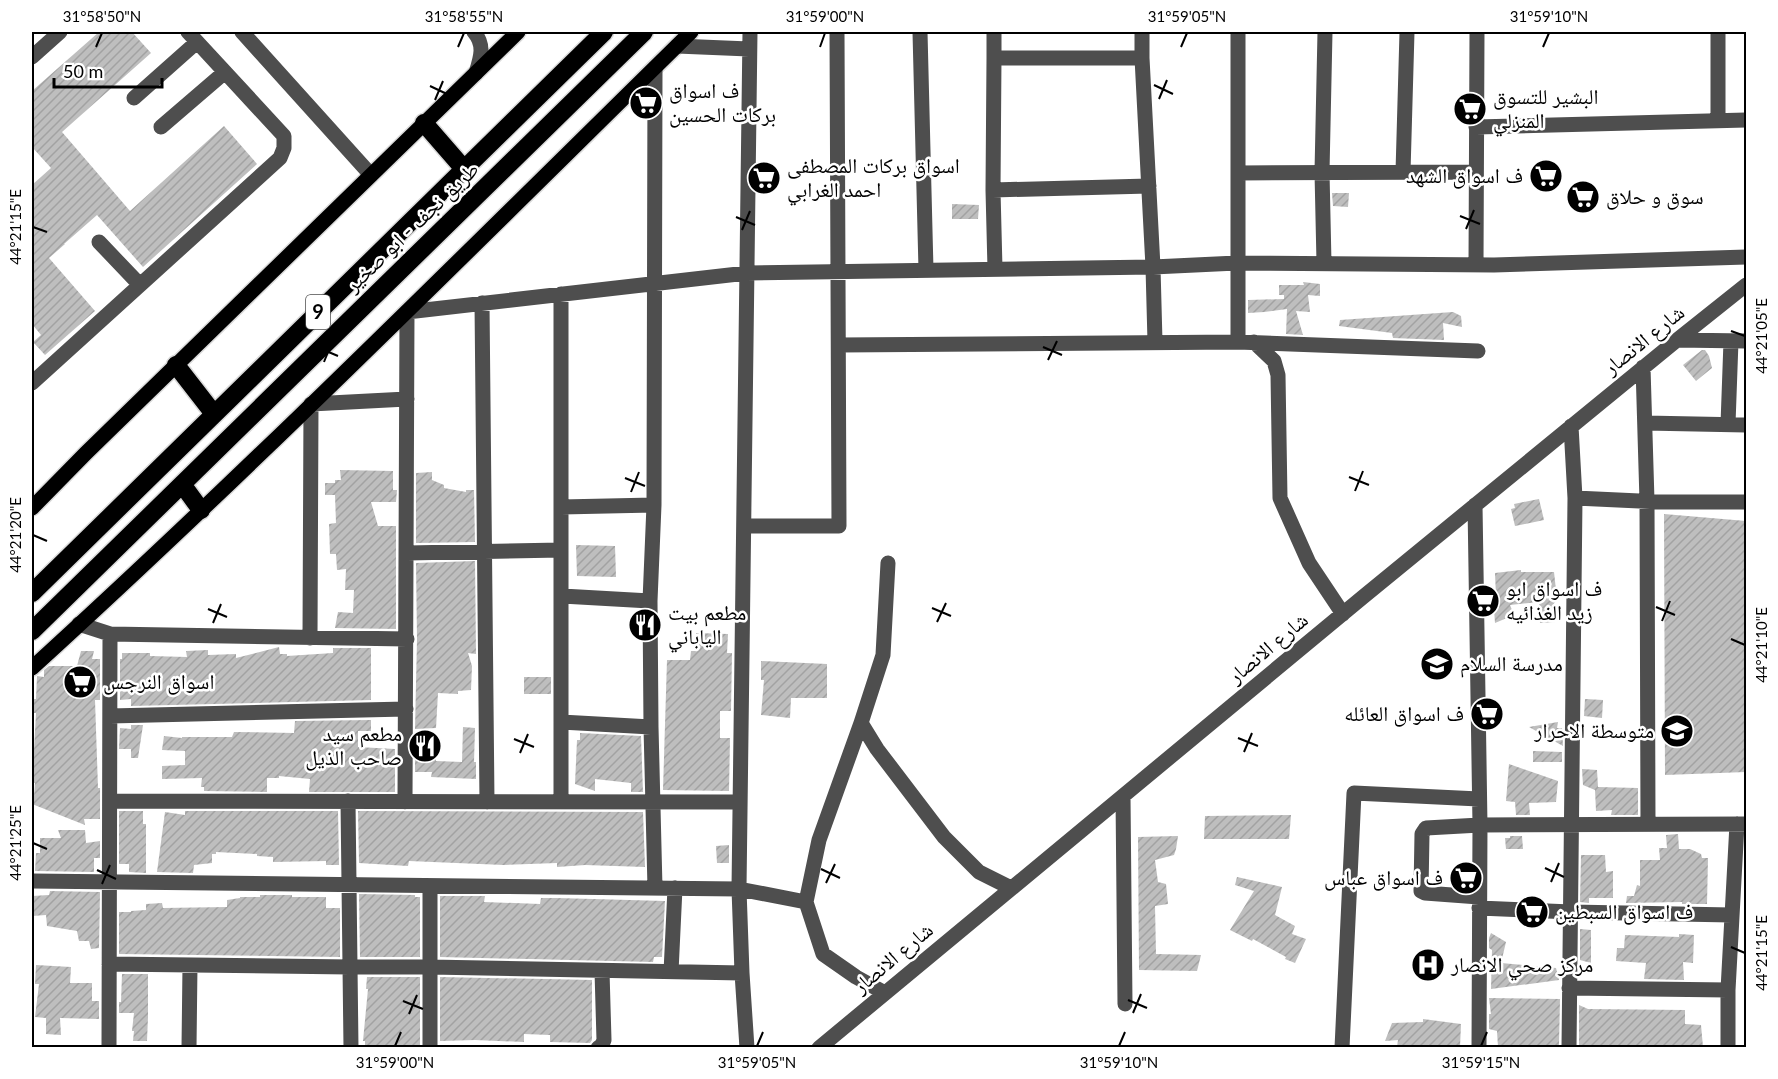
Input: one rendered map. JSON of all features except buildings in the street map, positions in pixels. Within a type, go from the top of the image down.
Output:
[{"type":"highway","name":"طريق نجف - ابو صخير","points":[[32,593],[604,32]]},
{"type":"highway","name":"طريق نجف - ابو صخير","points":[[32,631],[644,32]]},
{"type":"highway","points":[[424,123],[464,169]]},
{"type":"highway","points":[[176,365],[214,414]]},
{"type":"highway","points":[[182,484],[201,510]]},
{"type":"main road","points":[[32,508],[518,32]]},
{"type":"main road","points":[[32,668],[407,312],[692,32]]},
{"type":"street","points":[[32,57],[60,32]]},
{"type":"street","points":[[242,32],[370,175]]},
{"type":"street","points":[[474,32],[479,38],[482,52],[476,73]]},
{"type":"street","points":[[747,1047],[739,889],[750,32]]},
{"type":"street","points":[[744,526],[839,526],[837,32]]},
{"type":"street","points":[[920,32],[926,270]]},
{"type":"street","points":[[994,32],[995,269]]},
{"type":"street","points":[[1142,32],[1154,267],[1155,342]]},
{"type":"street","points":[[1238,32],[1238,342]]},
{"type":"street","points":[[1324,263],[1322,172],[1325,32]]},
{"type":"street","points":[[1403,172],[1407,32]]},
{"type":"street","points":[[1476,264],[1477,32]]},
{"type":"street","points":[[1718,32],[1718,121]]},
{"type":"street","points":[[34,377],[280,158],[284,148],[284,136],[193,37],[134,98]]},
{"type":"street","points":[[677,46],[749,49]]},
{"type":"street","points":[[994,58],[1142,58]]},
{"type":"street","points":[[654,888],[650,601],[654,505],[655,68]]},
{"type":"street","points":[[161,127],[225,72]]},
{"type":"street","points":[[1476,127],[1746,120]]},
{"type":"street","points":[[1238,172],[1476,172]]},
{"type":"street","points":[[993,190],[1149,186]]},
{"type":"street","points":[[99,242],[140,285]]},
{"type":"street","points":[[405,802],[408,554],[407,312],[747,273],[1154,267],[1237,263],[1476,264],[1746,256]]},
{"type":"street","name":"شارع الانصار","points":[[819,1047],[1342,614],[1746,285]]},
{"type":"street","points":[[561,294],[561,802]]},
{"type":"street","points":[[482,303],[487,802]]},
{"type":"street","points":[[1677,340],[1746,341]]},
{"type":"street","points":[[1728,424],[1731,341]]},
{"type":"street","points":[[839,345],[1254,342],[1479,351]]},
{"type":"street","points":[[1254,342],[1274,361],[1278,375],[1280,498],[1309,563],[1342,614]]},
{"type":"street","points":[[1643,367],[1647,501],[1648,824]]},
{"type":"street","points":[[310,638],[311,404],[408,399]]},
{"type":"street","points":[[1644,423],[1746,425]]},
{"type":"street","points":[[1569,1047],[1575,498],[1571,426]]},
{"type":"street","points":[[1575,498],[1746,502]]},
{"type":"street","points":[[561,507],[654,505]]},
{"type":"street","points":[[1475,505],[1480,825],[1479,1047]]},
{"type":"street","points":[[408,554],[561,550]]},
{"type":"street","points":[[885,993],[856,977],[823,954],[806,902],[819,840],[883,655],[888,564]]},
{"type":"street","points":[[562,596],[650,601]]},
{"type":"street","points":[[80,624],[110,633],[407,639]]},
{"type":"street","points":[[109,1047],[110,633]]},
{"type":"street","points":[[110,716],[406,709]]},
{"type":"street","points":[[561,722],[651,727]]},
{"type":"street","points":[[861,723],[877,749],[944,837],[978,872],[1011,888]]},
{"type":"street","points":[[1342,1047],[1354,793],[1479,799]]},
{"type":"street","points":[[1123,796],[1125,1004]]},
{"type":"street","points":[[110,801],[740,802]]},
{"type":"street","points":[[348,801],[351,1047]]},
{"type":"street","points":[[1728,1047],[1732,915],[1742,824],[1480,825],[1426,828],[1422,834],[1421,891],[1425,894],[1571,912],[1732,915]]},
{"type":"street","points":[[32,880],[739,889],[806,902]]},
{"type":"street","points":[[430,886],[430,1047]]},
{"type":"street","points":[[671,972],[675,888]]},
{"type":"street","points":[[109,964],[742,973]]},
{"type":"street","points":[[189,1047],[190,965]]},
{"type":"street","points":[[598,1047],[604,1040],[602,971]]},
{"type":"street","points":[[1569,988],[1728,990]]},
{"type":"place","name":"ف اسواق بركات الحسين","points":[[646,103]]},
{"type":"place","name":"البشير للتسوق المنزلي","points":[[1470,109]]},
{"type":"place","name":"ف اسواق الشهد","points":[[1546,176]]},
{"type":"place","name":"اسواق بركات المصطفى احمد الغرابي","points":[[764,178]]},
{"type":"place","name":"سوق و حلاق","points":[[1583,197]]},
{"type":"place","name":"ف اسواق ابو زيد الغذائيه","points":[[1483,601]]},
{"type":"place","name":"مطعم بيت الياباني","points":[[645,625]]},
{"type":"place","name":"مدرسة السلام","points":[[1437,664]]},
{"type":"place","name":"اسواق النرجس","points":[[80,682]]},
{"type":"place","name":"ف اسواق العائله","points":[[1487,714]]},
{"type":"place","name":"متوسطة الاحرار","points":[[1677,731]]},
{"type":"place","name":"مطعم سيد صاحب الذيل","points":[[425,746]]},
{"type":"place","name":"ف اسواق عباس","points":[[1466,878]]},
{"type":"place","name":"ف اسواق السبطين","points":[[1532,912]]},
{"type":"place","name":"مركز صحي الانصار","points":[[1428,965]]}]
